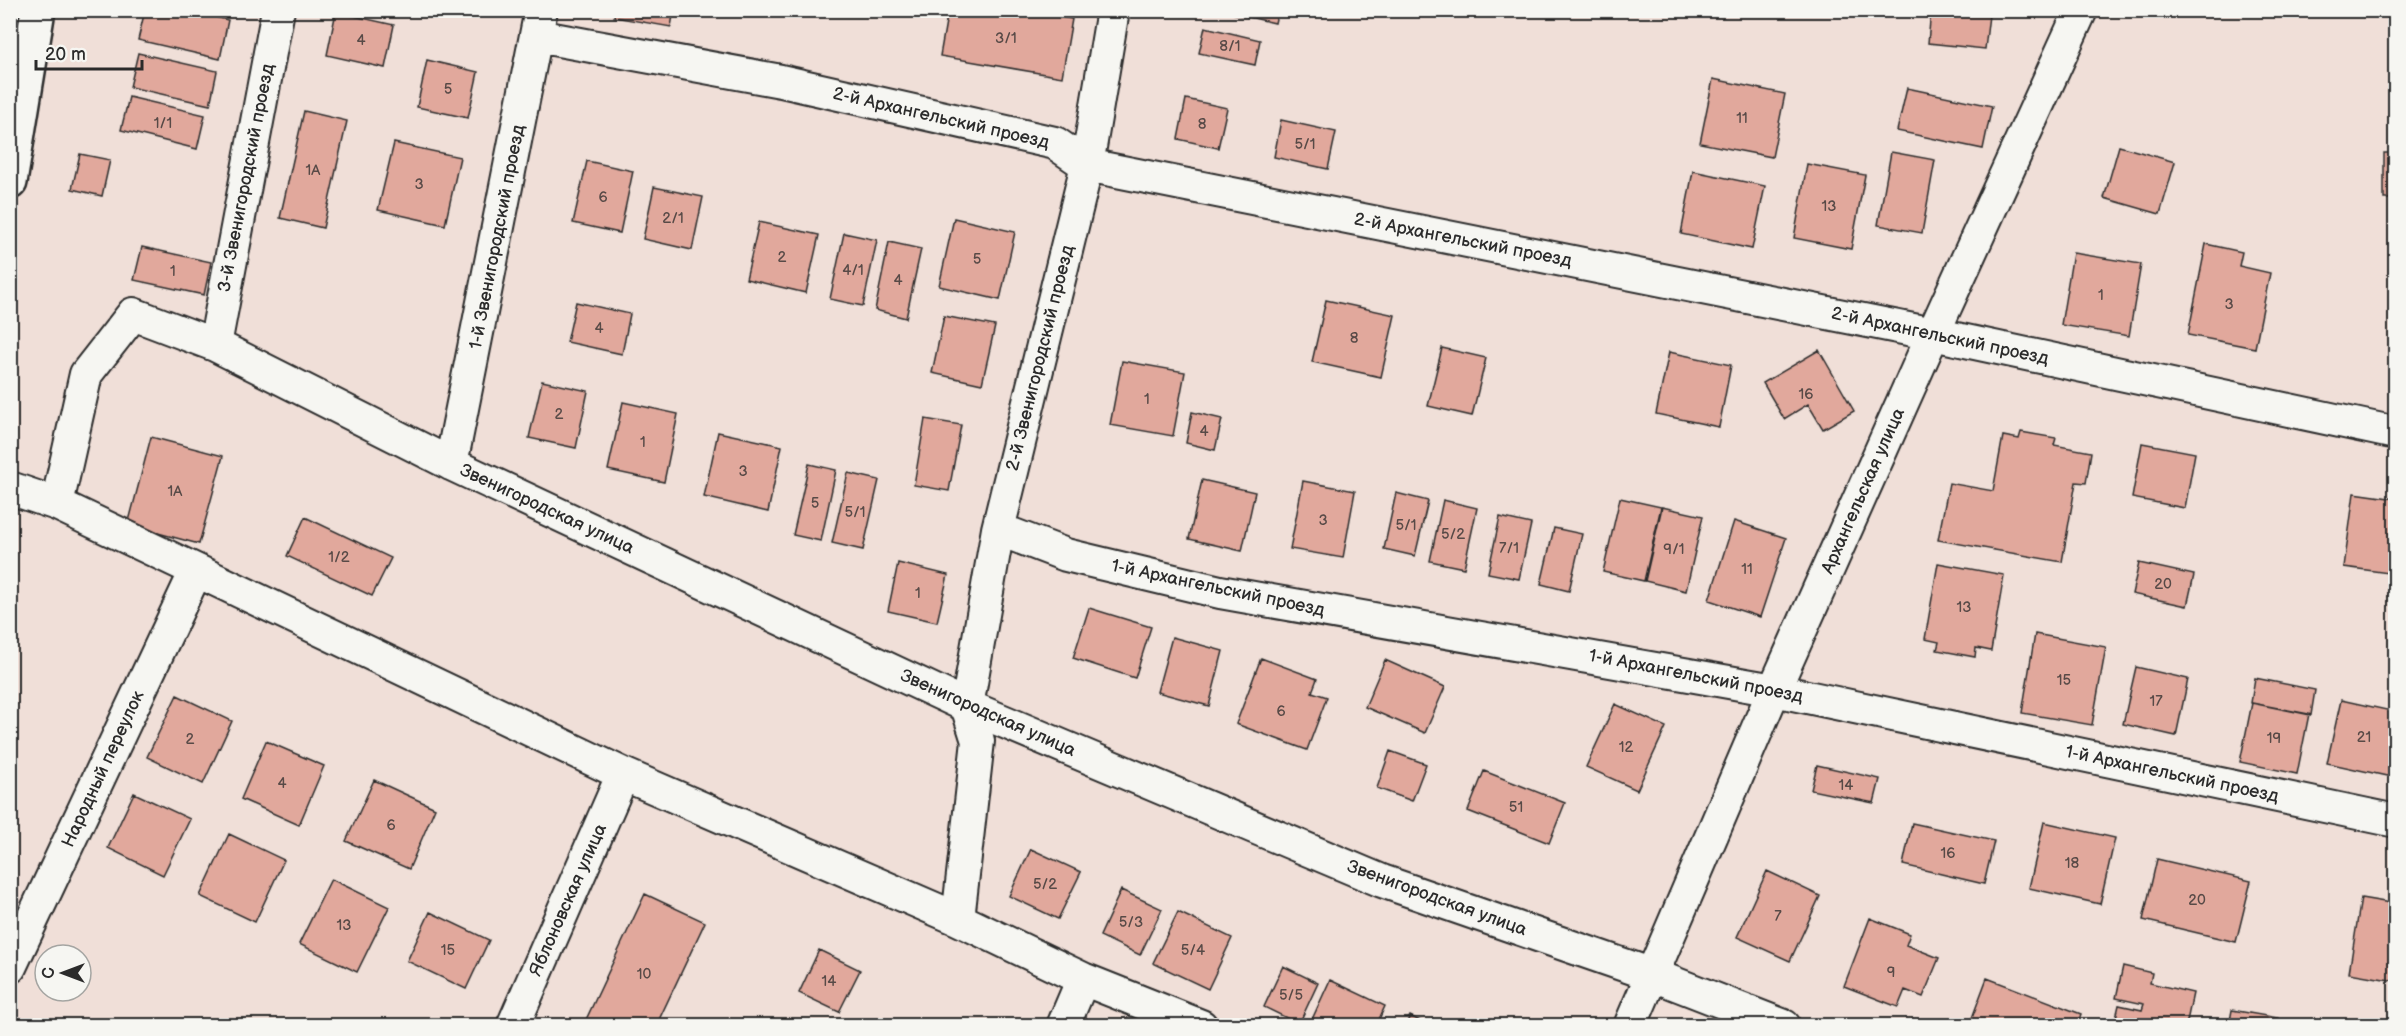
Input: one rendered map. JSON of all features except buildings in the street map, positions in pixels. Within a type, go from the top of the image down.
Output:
[{"type":"street","points":[[10,182],[16,117],[38,10]]},
{"type":"street","name":"3-й Звенигородский проезд","points":[[215,345],[278,10]]},
{"type":"street","name":"2-й Звенигородский проезд","points":[[967,706],[998,529],[1087,165],[1113,10]]},
{"type":"street","name":"Архангельская улица","points":[[1630,1026],[1774,690],[2081,10]]},
{"type":"street","name":"2-й Архангельский проезд","points":[[539,23],[1054,143],[1087,165],[1933,334],[2396,433]]},
{"type":"street","name":"1-й Звенигородский проезд","points":[[451,464],[539,23]]},
{"type":"street","name":"Звенигородская улица","points":[[57,504],[86,374],[133,314],[215,345],[451,464],[967,706],[1383,881],[1653,975],[1784,1026]]},
{"type":"street","points":[[10,488],[57,504],[623,774],[958,919],[1083,979],[1201,1026]]},
{"type":"street","name":"1-й Архангельский проезд","points":[[998,529],[1066,555],[1220,592],[1774,690],[2396,821]]},
{"type":"street","name":"Народный переулок","points":[[10,967],[196,571]]},
{"type":"street","points":[[958,919],[978,741],[967,706]]},
{"type":"street","name":"Яблоновская улица","points":[[513,1026],[623,774]]},
{"type":"street","points":[[1062,1026],[1083,979]]}]
